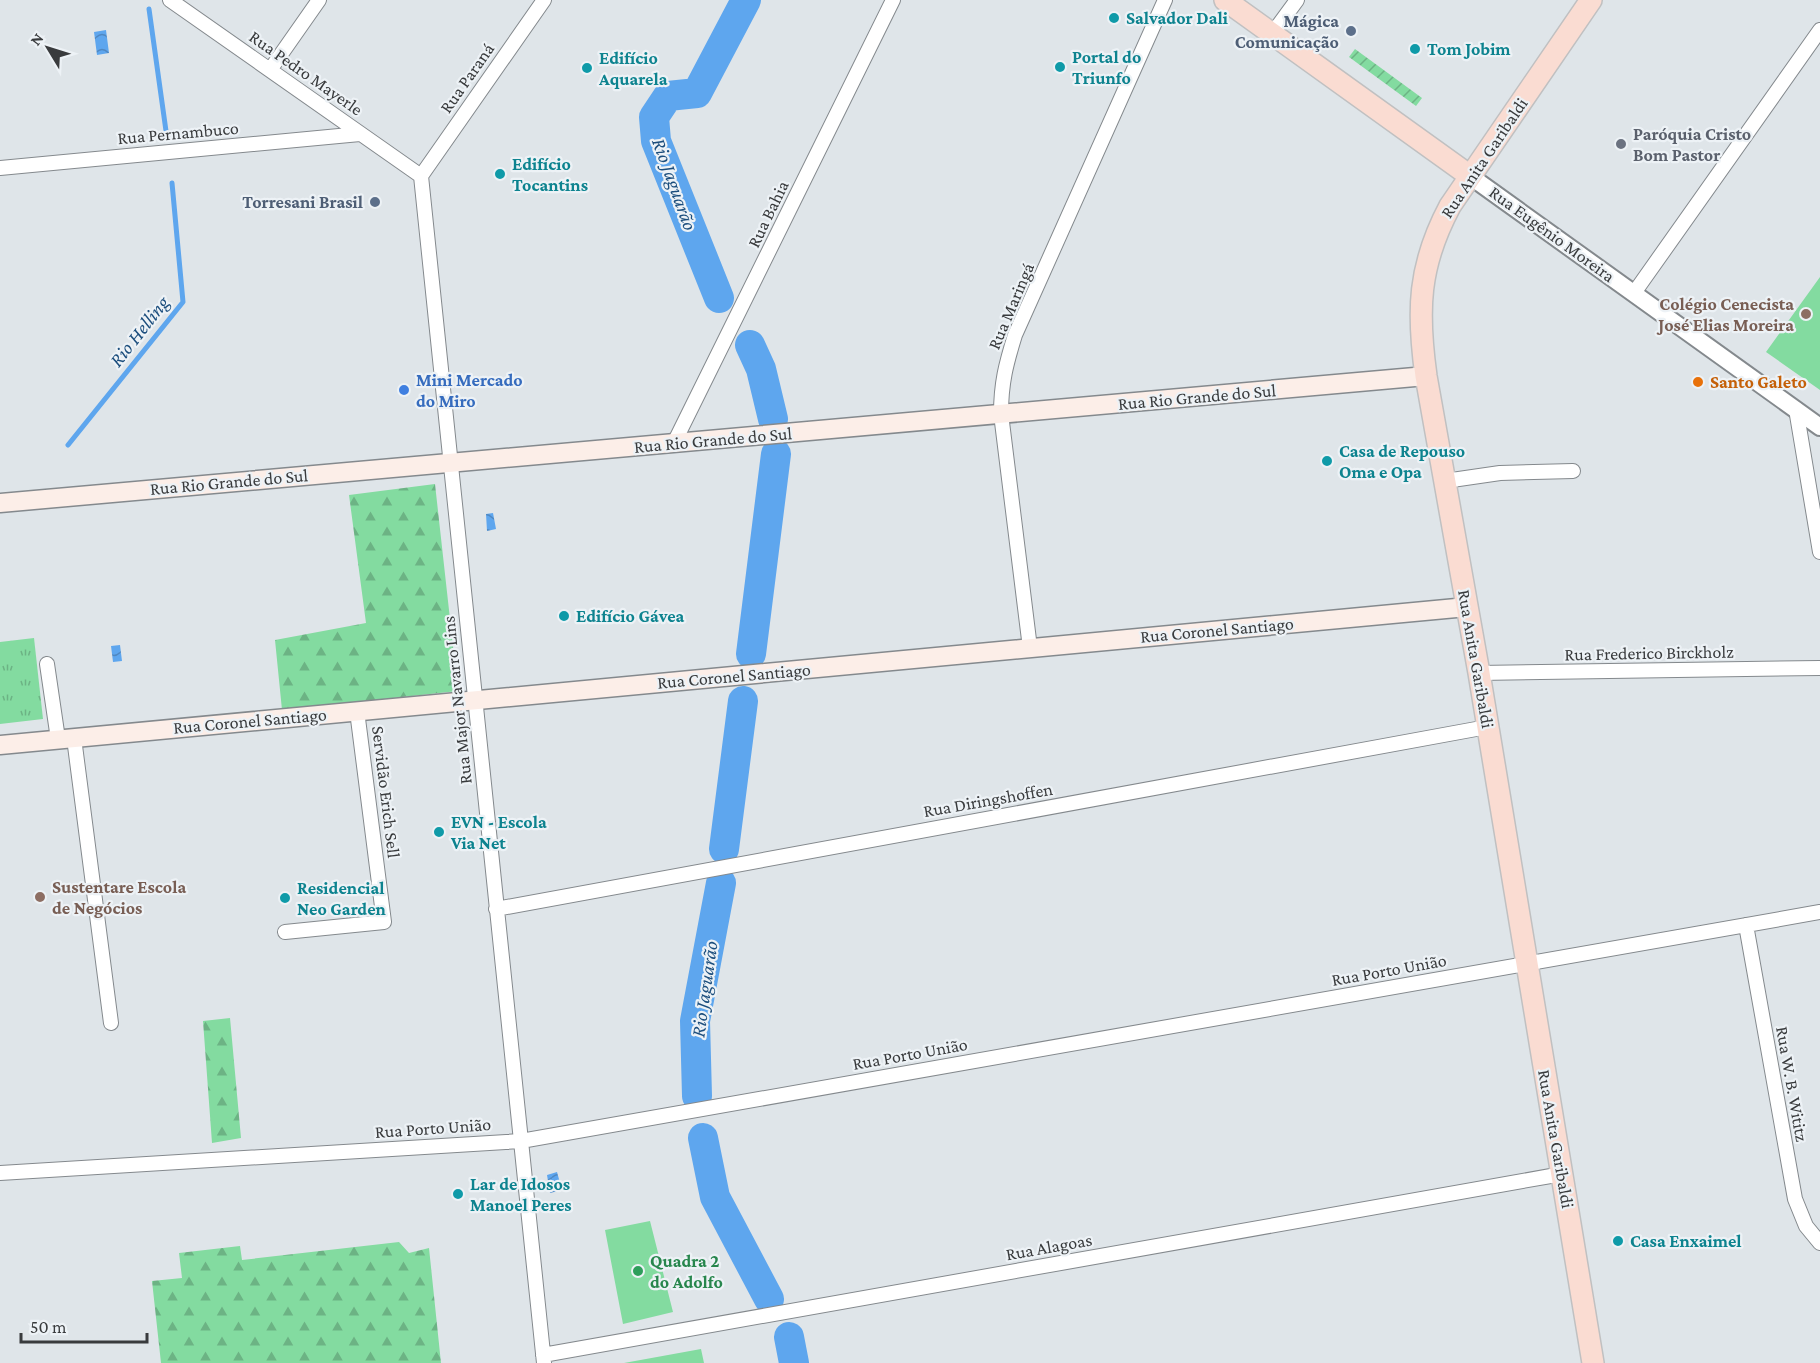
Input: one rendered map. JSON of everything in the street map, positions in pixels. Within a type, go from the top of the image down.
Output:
[{"type":"main road","name":"Rua Eugênio Moreira","points":[[1225,0],[1470,176]]},
{"type":"main road","name":"Rua Anita Garibaldi","points":[[1592,0],[1450,206],[1429,252],[1420,309],[1426,376],[1479,673],[1593,1363]]},
{"type":"main road","name":"Rua Rio Grande do Sul","points":[[0,503],[1426,376]]},
{"type":"main road","name":"Rua Coronel Santiago","points":[[0,745],[1467,607]]},
{"type":"street","name":"Rua Pedro Mayerle","points":[[170,0],[421,176]]},
{"type":"street","points":[[270,70],[319,0]]},
{"type":"street","name":"Rua Paraná","points":[[421,176],[544,0]]},
{"type":"street","name":"Rua Bahia","points":[[675,443],[893,0]]},
{"type":"street","name":"Rua Maringá","points":[[1030,648],[1002,414],[1001,388],[1006,364],[1015,335],[1166,0]]},
{"type":"street","points":[[1272,34],[1297,0]]},
{"type":"street","points":[[1634,293],[1820,30]]},
{"type":"street","name":"Rua Pernambuco","points":[[0,168],[360,134]]},
{"type":"street","name":"Rua Major Navarro Lins","points":[[421,176],[543,1359]]},
{"type":"street","name":"Rua Eugênio Moreira","points":[[1470,176],[1820,427]]},
{"type":"street","points":[[1796,410],[1820,552]]},
{"type":"street","points":[[1445,481],[1500,473],[1574,471]]},
{"type":"street","points":[[47,664],[66,739],[111,1023]]},
{"type":"street","name":"Rua Frederico Birckholz","points":[[1479,673],[1820,668]]},
{"type":"street","name":"Servidão Erich Sell","points":[[285,932],[384,922],[357,711]]},
{"type":"street","name":"Rua Diringshoffen","points":[[496,909],[1487,727]]},
{"type":"street","name":"Rua Porto União","points":[[0,1173],[520,1141],[1820,912]]},
{"type":"street","name":"Rua W. B. Wititz","points":[[1746,925],[1795,1199],[1806,1226],[1820,1243]]},
{"type":"street","name":"Rua Alagoas","points":[[543,1359],[1562,1174]]},
{"type":"green space","points":[[1355,49],[1422,98],[1416,106],[1349,57]]},
{"type":"green space","name":"Colégio Cenecista José Elias Moreira","points":[[1820,277],[1820,390],[1766,352]]},
{"type":"green space","points":[[435,484],[458,691],[282,710],[275,640],[366,623],[349,495]]},
{"type":"green space","points":[[34,638],[43,719],[0,724],[0,642]]},
{"type":"green space","points":[[230,1018],[241,1138],[212,1143],[203,1021]]},
{"type":"green space","name":"Quadra 2 do Adolfo","points":[[650,1221],[673,1312],[623,1324],[605,1230]]},
{"type":"green space","points":[[399,1242],[409,1253],[429,1248],[441,1363],[161,1363],[152,1281],[182,1278],[179,1253],[240,1246],[242,1260]]},
{"type":"green space","points":[[701,1349],[704,1363],[624,1363]]},
{"type":"water","points":[[106,30],[109,53],[97,55],[94,32]]},
{"type":"water","points":[[493,513],[496,529],[487,531],[486,514]]},
{"type":"water","points":[[120,645],[122,661],[113,662],[111,646]]},
{"type":"water","points":[[557,1172],[562,1190],[550,1193],[547,1175]]},
{"type":"waterway","name":"Rio Jaguarão","points":[[719,298],[656,141],[654,117],[668,96],[697,93],[746,0]]},
{"type":"waterway","name":"Rio Helling","points":[[149,9],[166,131]]},
{"type":"waterway","name":"Rio Helling","points":[[68,445],[183,302],[172,183]]},
{"type":"waterway","name":"Rio Jaguarão","points":[[750,345],[761,369],[773,419]]},
{"type":"waterway","name":"Rio Jaguarão","points":[[751,654],[776,454]]},
{"type":"waterway","name":"Rio Jaguarão","points":[[724,849],[743,701]]},
{"type":"waterway","name":"Rio Jaguarão","points":[[697,1096],[695,1021],[721,883]]},
{"type":"waterway","name":"Rio Jaguarão","points":[[703,1138],[715,1197],[769,1299]]},
{"type":"waterway","name":"Rio Jaguarão","points":[[789,1337],[794,1363]]},
{"type":"place","name":"Salvador Dali","points":[[1114,18]]},
{"type":"place","name":"Mágica Comunicação","points":[[1351,31]]},
{"type":"place","name":"Tom Jobim","points":[[1415,49]]},
{"type":"place","name":"Portal do Triunfo","points":[[1060,67]]},
{"type":"place","name":"Edifício Aquarela","points":[[587,68]]},
{"type":"place","name":"Paróquia Cristo Bom Pastor","points":[[1621,144]]},
{"type":"place","name":"Edifício Tocantins","points":[[500,174]]},
{"type":"place","name":"Torresani Brasil","points":[[375,202]]},
{"type":"place","name":"Colégio Cenecista José Elias Moreira","points":[[1806,314]]},
{"type":"place","name":"Santo Galeto","points":[[1698,382]]},
{"type":"place","name":"Mini Mercado do Miro","points":[[404,390]]},
{"type":"place","name":"Casa de Repouso Oma e Opa","points":[[1327,461]]},
{"type":"place","name":"Edifício Gávea","points":[[564,616]]},
{"type":"place","name":"EVN - Escola Via Net","points":[[439,832]]},
{"type":"place","name":"Sustentare Escola de Negócios","points":[[40,897]]},
{"type":"place","name":"Residencial Neo Garden","points":[[285,898]]},
{"type":"place","name":"Lar de Idosos Manoel Peres","points":[[458,1194]]},
{"type":"place","name":"Casa Enxaimel","points":[[1618,1241]]},
{"type":"place","name":"Quadra 2 do Adolfo","points":[[638,1271]]}]
